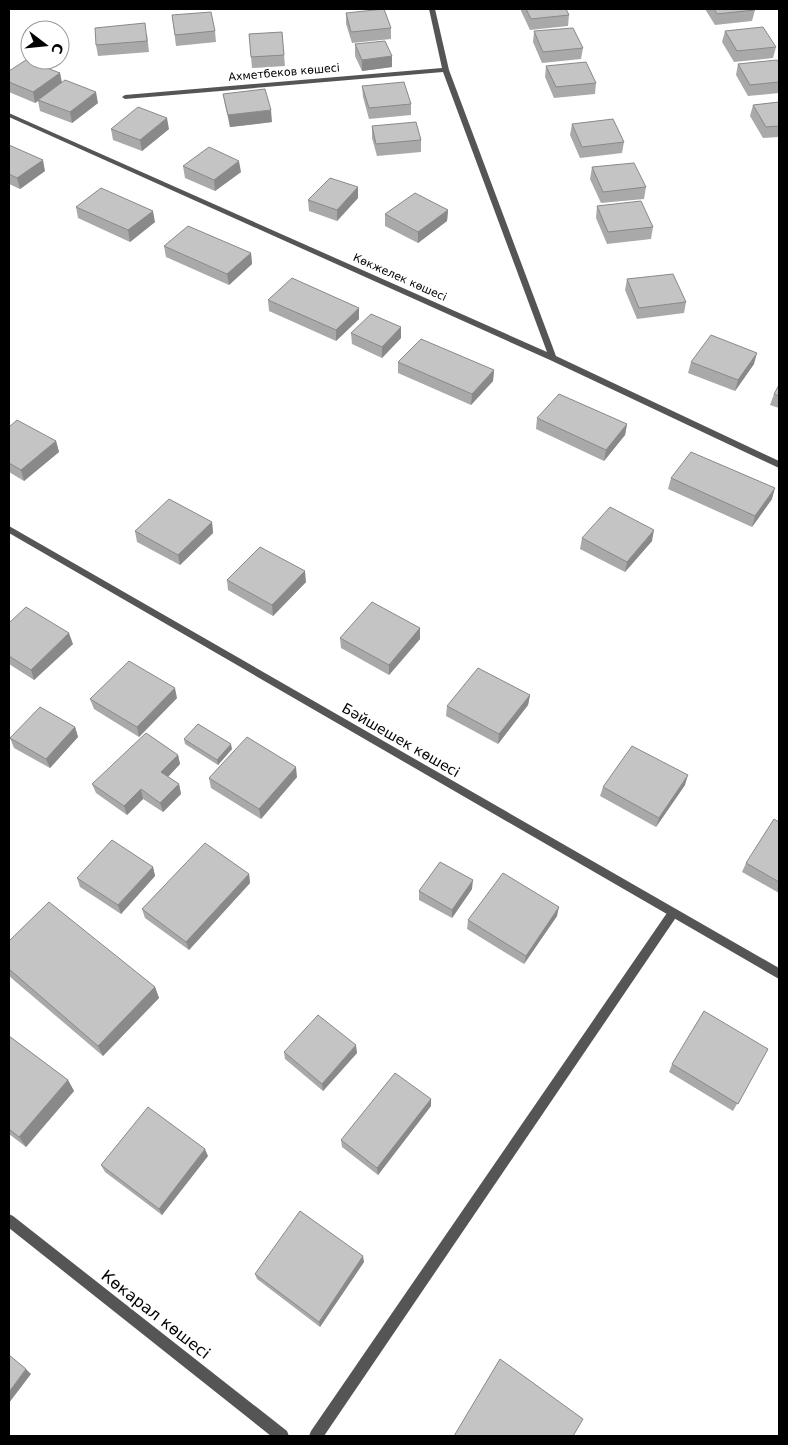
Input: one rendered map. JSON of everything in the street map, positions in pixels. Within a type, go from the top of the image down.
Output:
[{"type":"street","points":[[432,9],[446,70],[553,358]]},
{"type":"street","name":"Ахметбеков көшесі","points":[[125,97],[446,70]]},
{"type":"street","name":"Көкжелек көшесі","points":[[9,115],[553,358],[779,465]]},
{"type":"street","name":"Бәйшешек көшесі","points":[[9,529],[779,974]]},
{"type":"street","points":[[316,1436],[673,912]]},
{"type":"street","name":"Көкарал көшесі","points":[[9,1220],[282,1436]]},
{"type":"building","points":[[384,9],[391,28],[351,32],[346,13]]},
{"type":"building","points":[[526,9],[566,9],[569,15],[531,19]]},
{"type":"building","points":[[714,9],[754,9],[755,10],[717,14]]},
{"type":"building","points":[[211,12],[215,31],[175,35],[172,15]]},
{"type":"building","points":[[145,23],[147,41],[96,45],[95,28]]},
{"type":"building","points":[[763,27],[776,47],[737,51],[725,31]]},
{"type":"building","points":[[573,28],[583,48],[543,52],[534,31]]},
{"type":"building","points":[[282,32],[284,55],[251,57],[249,34]]},
{"type":"building","points":[[385,41],[392,56],[362,60],[355,44]]},
{"type":"building","points":[[777,60],[779,63],[779,82],[750,85],[738,64]]},
{"type":"building","points":[[586,62],[596,83],[556,87],[546,66]]},
{"type":"building","points":[[20,64],[20,70],[52,70],[60,73],[33,92],[9,82],[9,71]]},
{"type":"building","points":[[65,80],[96,92],[70,112],[38,100]]},
{"type":"building","points":[[404,82],[411,104],[369,108],[362,86]]},
{"type":"building","points":[[265,89],[271,110],[228,115],[223,94]]},
{"type":"building","points":[[779,102],[779,126],[766,127],[753,105]]},
{"type":"building","points":[[138,107],[167,118],[140,140],[111,129]]},
{"type":"building","points":[[613,119],[624,142],[582,147],[572,124]]},
{"type":"building","points":[[416,122],[421,140],[376,144],[372,126]]},
{"type":"building","points":[[9,145],[43,160],[17,178],[9,174]]},
{"type":"building","points":[[209,147],[239,161],[214,180],[183,166]]},
{"type":"building","points":[[634,163],[646,187],[603,192],[592,167]]},
{"type":"building","points":[[330,178],[358,187],[337,210],[308,200]]},
{"type":"building","points":[[101,188],[153,211],[128,230],[76,207]]},
{"type":"building","points":[[415,193],[448,210],[418,232],[385,214]]},
{"type":"building","points":[[641,201],[653,227],[608,232],[597,206]]},
{"type":"building","points":[[188,226],[251,253],[227,274],[164,246]]},
{"type":"building","points":[[673,274],[686,302],[639,308],[627,279]]},
{"type":"building","points":[[292,278],[359,308],[336,330],[268,300]]},
{"type":"building","points":[[371,314],[401,327],[382,347],[351,333]]},
{"type":"building","points":[[711,335],[757,353],[738,380],[691,362]]},
{"type":"building","points":[[421,339],[494,370],[472,394],[398,362]]},
{"type":"building","points":[[779,385],[779,396],[774,394]]},
{"type":"building","points":[[559,394],[627,424],[606,450],[537,418]]},
{"type":"building","points":[[17,420],[56,441],[21,470],[9,463],[9,427]]},
{"type":"building","points":[[691,452],[775,488],[755,516],[671,478]]},
{"type":"building","points":[[169,499],[212,522],[178,555],[135,531]]},
{"type":"building","points":[[610,507],[654,530],[627,562],[582,538]]},
{"type":"building","points":[[260,547],[305,571],[272,605],[227,580]]},
{"type":"building","points":[[372,602],[420,628],[389,665],[340,638]]},
{"type":"building","points":[[26,607],[69,633],[31,670],[9,656],[9,623]]},
{"type":"building","points":[[129,661],[175,688],[137,727],[90,699]]},
{"type":"building","points":[[478,668],[530,695],[499,734],[447,706]]},
{"type":"building","points":[[40,707],[75,727],[46,759],[10,738]]},
{"type":"building","points":[[198,724],[231,744],[217,760],[184,739]]},
{"type":"building","points":[[146,733],[178,755],[161,772],[179,784],[160,803],[141,789],[124,806],[92,784]]},
{"type":"building","points":[[247,737],[296,767],[259,809],[209,778]]},
{"type":"building","points":[[632,746],[688,775],[659,818],[603,787]]},
{"type":"building","points":[[774,819],[779,822],[779,882],[746,863]]},
{"type":"building","points":[[112,840],[153,867],[118,905],[77,878]]},
{"type":"building","points":[[205,843],[249,874],[186,942],[142,909]]},
{"type":"building","points":[[440,862],[473,880],[452,910],[419,891]]},
{"type":"building","points":[[503,873],[559,907],[526,956],[468,920]]},
{"type":"building","points":[[49,902],[155,987],[98,1046],[9,969],[9,941]]},
{"type":"building","points":[[704,1011],[768,1049],[738,1104],[672,1064]]},
{"type":"building","points":[[318,1015],[356,1045],[322,1084],[284,1052]]},
{"type":"building","points":[[9,1036],[68,1080],[19,1137],[9,1129]]},
{"type":"building","points":[[395,1073],[431,1099],[377,1168],[341,1140]]},
{"type":"building","points":[[148,1107],[205,1149],[159,1209],[101,1165]]},
{"type":"building","points":[[300,1211],[363,1256],[319,1322],[255,1274]]},
{"type":"building","points":[[9,1355],[26,1369],[9,1392]]},
{"type":"building","points":[[500,1359],[583,1419],[573,1436],[454,1436]]}]
